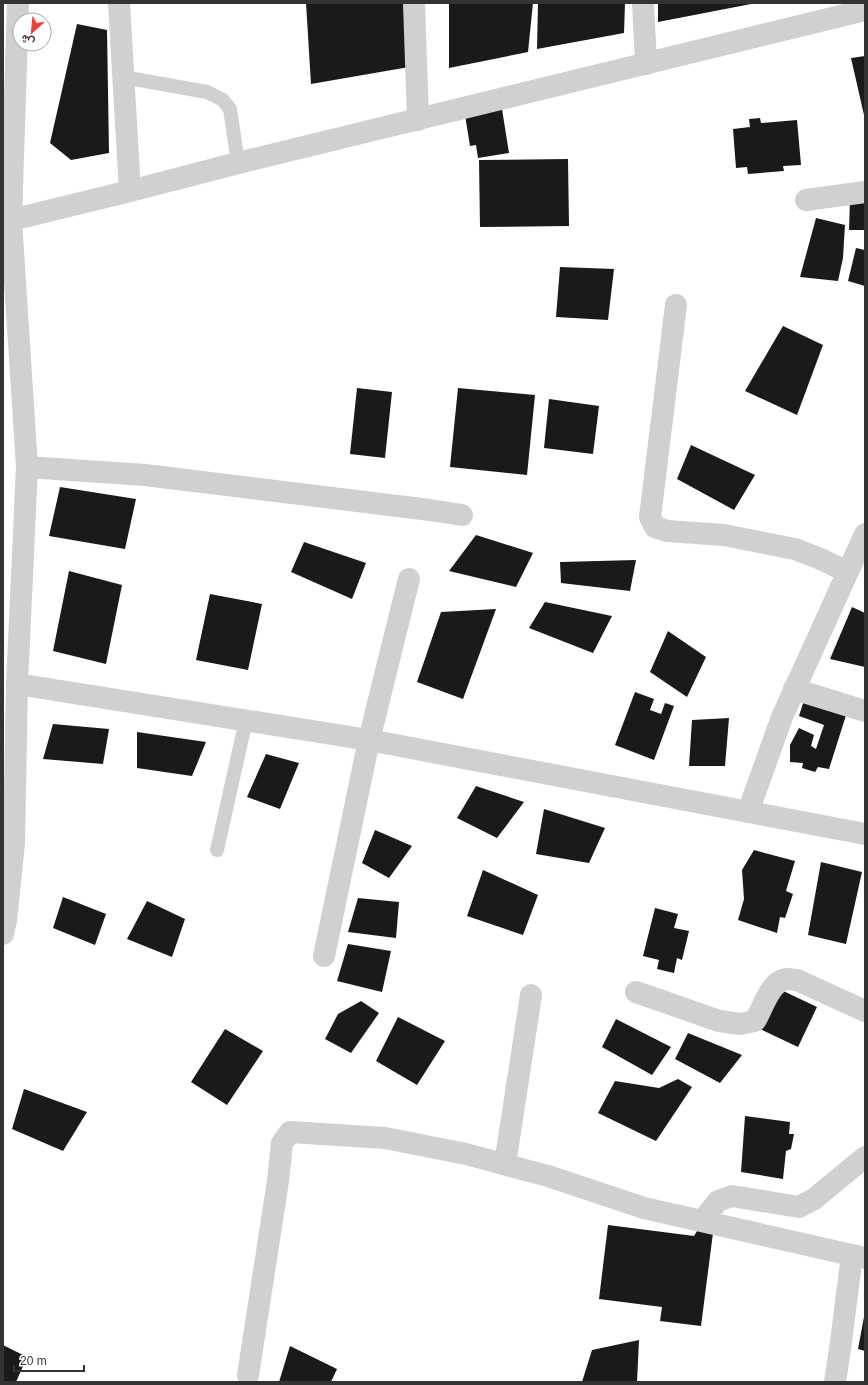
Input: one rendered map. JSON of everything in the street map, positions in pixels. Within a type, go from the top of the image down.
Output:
[{"type":"street","points":[[3,934],[6,920],[8,842],[17,684],[26,467],[7,221],[10,37],[18,3]]},
{"type":"street","points":[[118,3],[130,191]]},
{"type":"street","points":[[414,3],[418,120]]},
{"type":"street","points":[[643,3],[646,64]]},
{"type":"street","points":[[7,221],[865,10]]},
{"type":"street","points":[[806,200],[865,192]]},
{"type":"street","points":[[676,305],[650,517],[654,527],[667,531],[724,534],[795,549],[823,560],[847,572]]},
{"type":"street","points":[[26,467],[145,475],[462,515]]},
{"type":"street","points":[[748,812],[782,717],[865,534]]},
{"type":"street","points":[[324,956],[369,740],[409,579]]},
{"type":"street","points":[[17,684],[369,740],[865,834]]},
{"type":"street","points":[[794,689],[865,711]]},
{"type":"street","points":[[636,992],[719,1021],[740,1024],[754,1021],[760,1013],[767,996],[776,983],[787,979],[798,980],[865,1011]]},
{"type":"street","points":[[505,1164],[531,995]]},
{"type":"street","points":[[248,1375],[278,1181],[282,1143],[290,1132],[385,1138],[466,1154],[505,1164],[644,1208],[703,1220],[858,1256],[841,1342],[835,1382]]},
{"type":"street","points":[[703,1220],[718,1202],[732,1196],[799,1207],[814,1199],[865,1157]]},
{"type":"lane","points":[[123,78],[207,92],[223,100],[230,109],[238,163]]},
{"type":"lane","points":[[217,850],[246,720]]},
{"type":"building","points":[[306,3],[408,3],[409,67],[311,84]]},
{"type":"building","points":[[449,3],[533,3],[528,52],[449,68]]},
{"type":"building","points":[[538,3],[625,3],[624,33],[537,49]]},
{"type":"building","points":[[658,3],[751,3],[751,4],[658,22]]},
{"type":"building","points":[[77,24],[107,30],[109,153],[71,160],[50,143]]},
{"type":"building","points":[[865,56],[865,115],[864,115],[851,58]]},
{"type":"building","points":[[502,109],[509,153],[478,158],[476,145],[470,146],[465,115]]},
{"type":"building","points":[[760,118],[761,123],[797,120],[801,165],[783,166],[784,171],[748,174],[747,167],[736,168],[733,129],[750,127],[749,119]]},
{"type":"building","points":[[568,159],[569,226],[480,227],[479,160]]},
{"type":"building","points":[[850,198],[865,199],[865,230],[849,230]]},
{"type":"building","points":[[816,218],[845,225],[843,258],[838,281],[800,277]]},
{"type":"building","points":[[856,248],[865,250],[865,286],[848,281]]},
{"type":"building","points":[[560,267],[614,269],[608,320],[556,317]]},
{"type":"building","points":[[783,326],[823,345],[797,415],[745,391]]},
{"type":"building","points":[[357,388],[392,392],[385,458],[350,454]]},
{"type":"building","points":[[458,388],[535,395],[527,475],[450,467]]},
{"type":"building","points":[[549,399],[599,406],[593,454],[544,448]]},
{"type":"building","points":[[691,445],[755,475],[734,510],[677,479]]},
{"type":"building","points":[[60,487],[136,499],[125,549],[49,536]]},
{"type":"building","points":[[476,535],[533,553],[516,587],[449,571]]},
{"type":"building","points":[[304,542],[366,563],[352,599],[291,572]]},
{"type":"building","points":[[636,560],[630,591],[561,583],[560,562]]},
{"type":"building","points":[[69,571],[122,585],[106,664],[53,651]]},
{"type":"building","points":[[210,594],[262,604],[248,670],[196,660]]},
{"type":"building","points":[[545,602],[612,616],[593,653],[529,628]]},
{"type":"building","points":[[852,607],[865,613],[865,667],[830,659]]},
{"type":"building","points":[[496,609],[463,699],[417,682],[441,612]]},
{"type":"building","points":[[668,631],[706,657],[687,697],[650,672]]},
{"type":"building","points":[[635,692],[654,699],[650,710],[661,714],[665,703],[674,706],[654,760],[615,745]]},
{"type":"building","points":[[805,697],[848,709],[829,769],[818,767],[815,772],[802,768],[803,763],[790,762],[790,745],[799,728],[814,735],[811,746],[816,749],[824,725],[799,716]]},
{"type":"building","points":[[729,718],[725,766],[689,766],[692,720]]},
{"type":"building","points":[[53,724],[109,729],[103,764],[43,759]]},
{"type":"building","points":[[137,732],[206,742],[192,776],[137,768]]},
{"type":"building","points":[[266,754],[299,763],[280,809],[247,797]]},
{"type":"building","points":[[476,786],[524,802],[497,838],[457,818]]},
{"type":"building","points":[[544,809],[605,828],[589,863],[536,854]]},
{"type":"building","points":[[375,830],[412,846],[389,878],[362,863]]},
{"type":"building","points":[[754,850],[795,861],[786,891],[793,894],[785,918],[780,917],[777,933],[738,920],[744,899],[742,870]]},
{"type":"building","points":[[821,862],[862,872],[846,944],[808,935]]},
{"type":"building","points":[[483,870],[538,895],[523,935],[467,916]]},
{"type":"building","points":[[63,897],[106,914],[95,945],[53,928]]},
{"type":"building","points":[[358,898],[399,902],[396,938],[348,932]]},
{"type":"building","points":[[147,901],[185,919],[172,957],[127,939]]},
{"type":"building","points":[[655,908],[678,914],[674,928],[689,931],[682,960],[677,958],[674,973],[657,969],[659,960],[643,956]]},
{"type":"building","points":[[348,944],[391,951],[382,992],[337,981]]},
{"type":"building","points":[[777,988],[817,1007],[798,1047],[758,1028]]},
{"type":"building","points":[[361,1001],[379,1013],[351,1053],[325,1039],[338,1014]]},
{"type":"building","points":[[398,1017],[445,1041],[417,1085],[376,1061]]},
{"type":"building","points":[[616,1019],[671,1047],[652,1075],[602,1047]]},
{"type":"building","points":[[225,1029],[263,1051],[227,1105],[191,1082]]},
{"type":"building","points":[[688,1033],[742,1055],[720,1083],[675,1059]]},
{"type":"building","points":[[678,1079],[692,1087],[656,1141],[598,1113],[615,1081],[659,1088]]},
{"type":"building","points":[[24,1089],[87,1112],[63,1151],[12,1129]]},
{"type":"building","points":[[745,1116],[790,1122],[789,1134],[794,1134],[791,1149],[786,1151],[783,1179],[741,1172]]},
{"type":"building","points":[[608,1225],[694,1236],[697,1231],[713,1233],[701,1326],[660,1321],[662,1307],[599,1299]]},
{"type":"building","points":[[865,1317],[865,1351],[858,1349]]},
{"type":"building","points":[[639,1340],[637,1382],[582,1382],[592,1350]]},
{"type":"building","points":[[3,1345],[27,1357],[16,1382],[3,1382]]},
{"type":"building","points":[[290,1346],[337,1369],[331,1382],[279,1382]]}]
